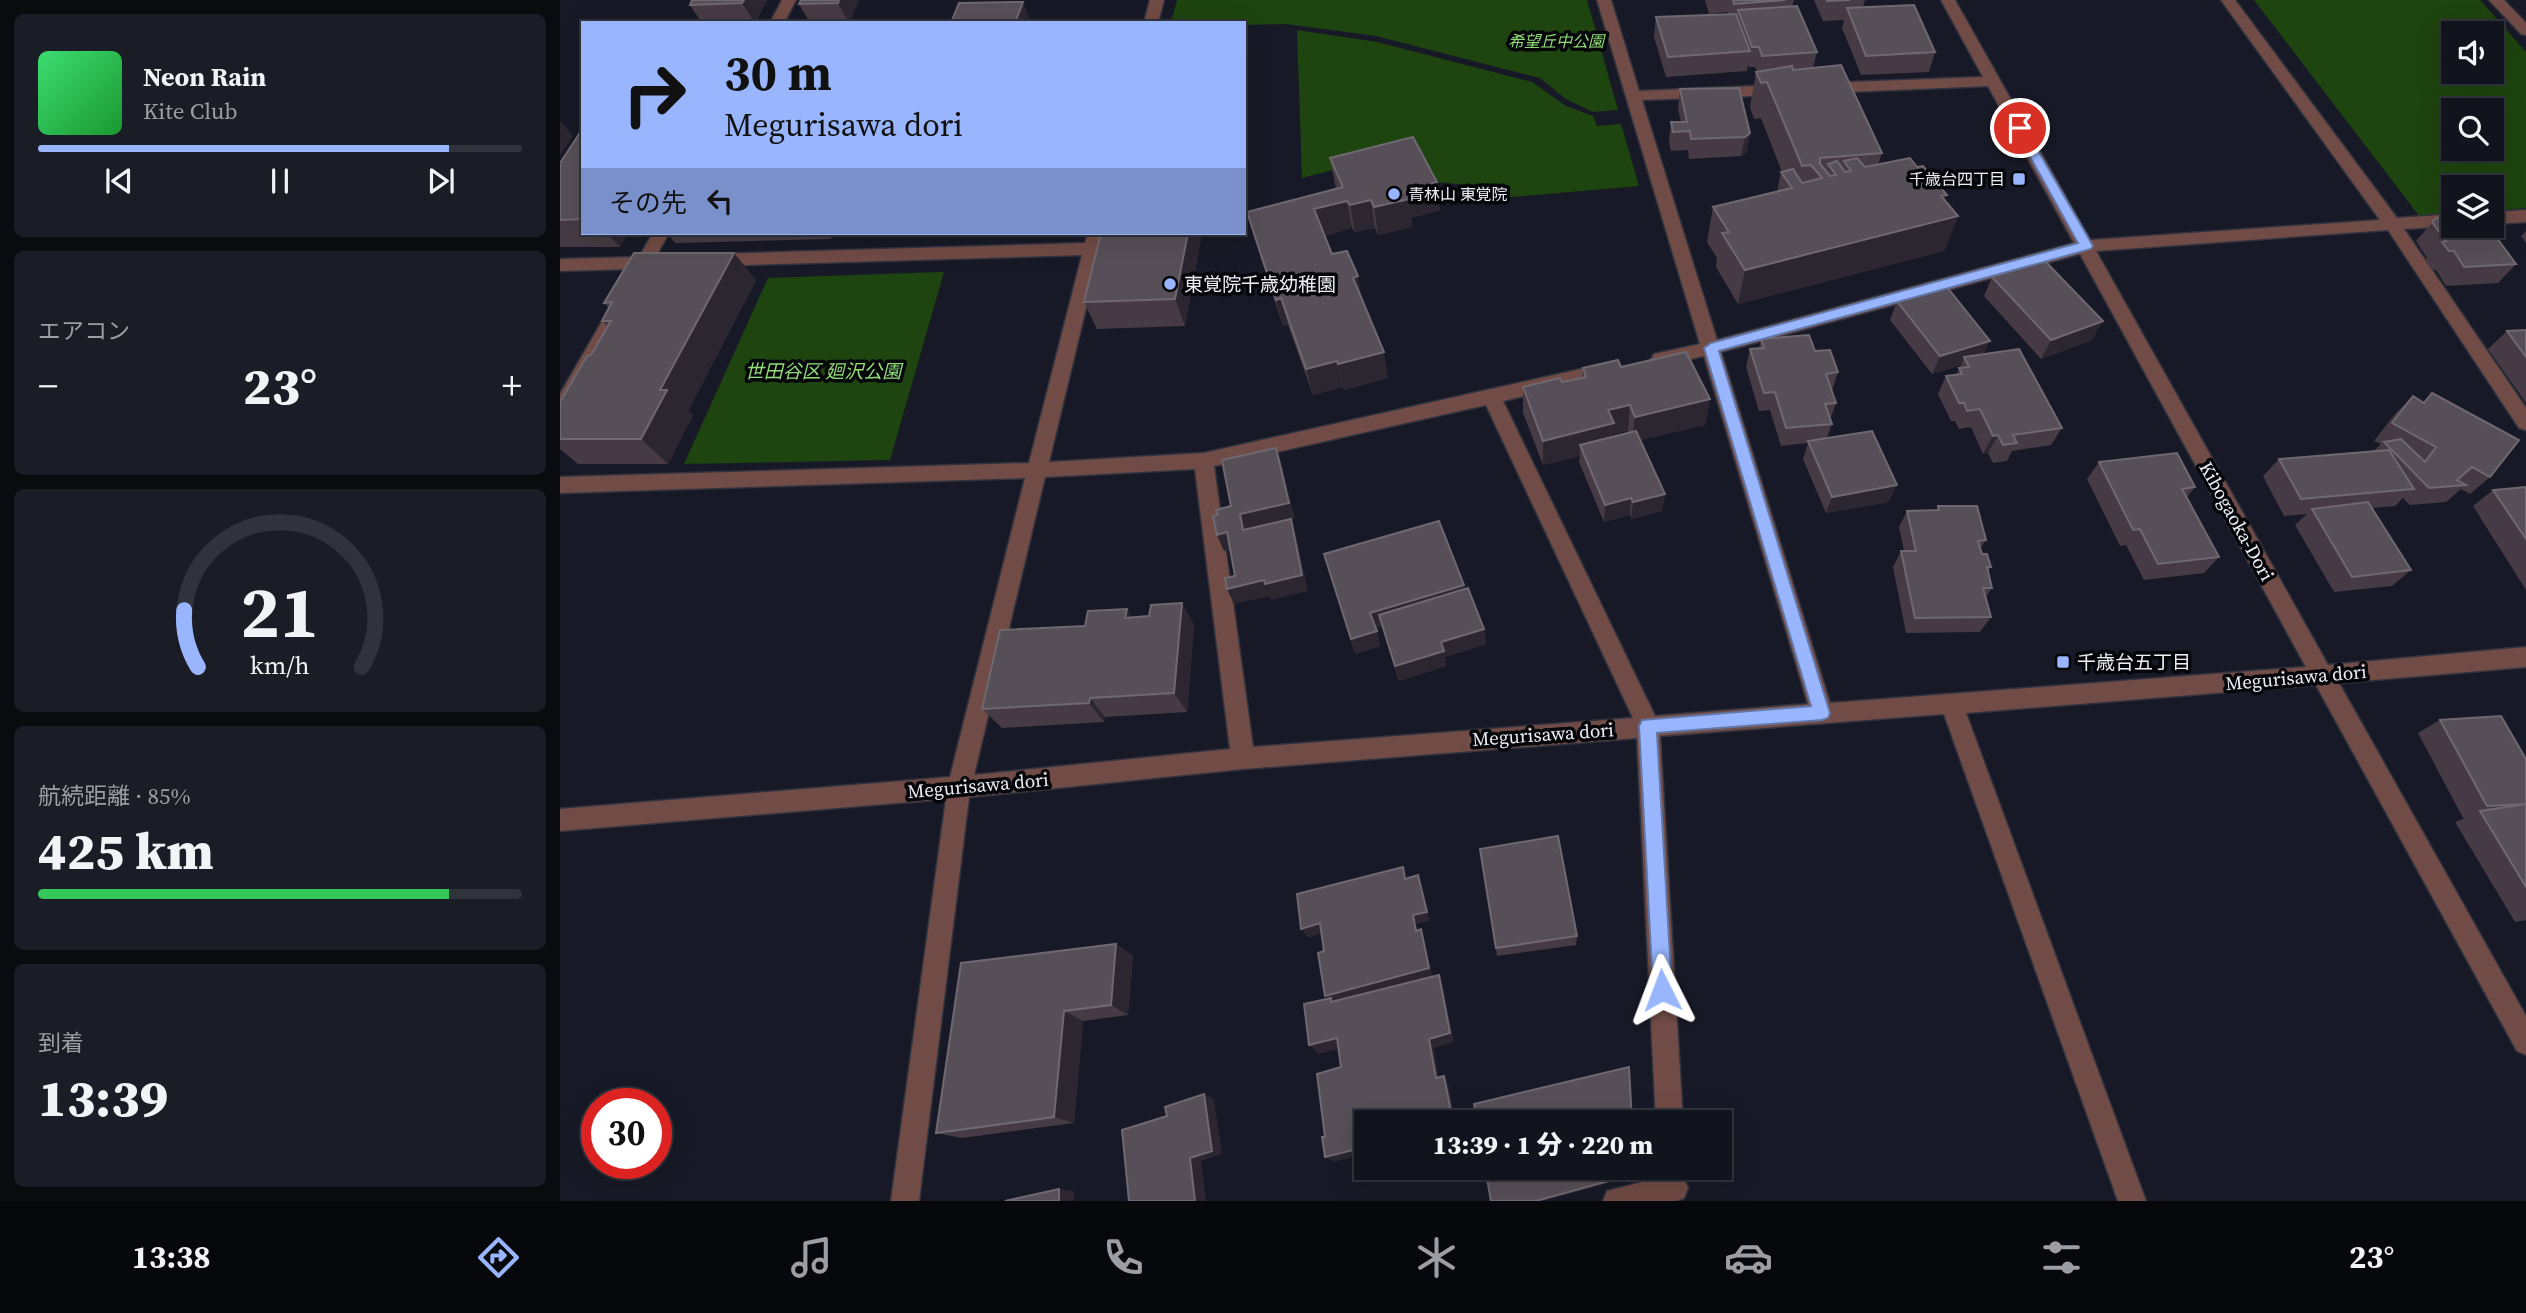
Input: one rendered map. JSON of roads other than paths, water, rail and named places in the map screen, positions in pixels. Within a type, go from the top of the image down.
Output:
[{"type":"street","points":[[778,21],[789,0]]},
{"type":"street","points":[[1152,21],[1157,0]]},
{"type":"street","points":[[1604,0],[1822,713]]},
{"type":"street","name":"Kibogaoka-Dori","points":[[1948,0],[2526,1042]]},
{"type":"street","points":[[2228,0],[2392,224],[2526,423]]},
{"type":"street","points":[[2497,0],[2505,0]]},
{"type":"street","points":[[2497,0],[2526,31]]},
{"type":"street","points":[[1634,96],[1993,81]]},
{"type":"street","points":[[2504,217],[2526,216]]},
{"type":"street","points":[[1646,362],[1711,348],[2086,246],[2441,221]]},
{"type":"street","points":[[560,411],[660,235]]},
{"type":"street","points":[[700,260],[1093,241],[1039,471],[959,787],[905,1201]]},
{"type":"street","points":[[560,265],[672,261]]},
{"type":"street","points":[[560,485],[1039,471],[1204,461],[1620,368]]},
{"type":"street","points":[[1491,395],[1648,726],[1669,1110]]},
{"type":"street","points":[[1204,461],[1243,758]]},
{"type":"street","name":"Megurisawa dori","points":[[560,820],[959,787],[1243,758],[2526,657]]},
{"type":"street","points":[[1951,703],[2132,1201]]},
{"type":"street","points":[[1617,1201],[1674,1185]]},
{"type":"place","name":"千歳台四丁目","points":[[2019,179]]},
{"type":"place","name":"青林山 東覚院","points":[[1394,194]]},
{"type":"place","name":"東覚院千歳幼稚園","points":[[1170,284]]},
{"type":"place","name":"千歳台五丁目","points":[[2063,662]]},
{"type":"park label","name":"希望丘中公園","points":[[1556,41]]},
{"type":"park label","name":"世田谷区 廻沢公園","points":[[823,371]]}]
